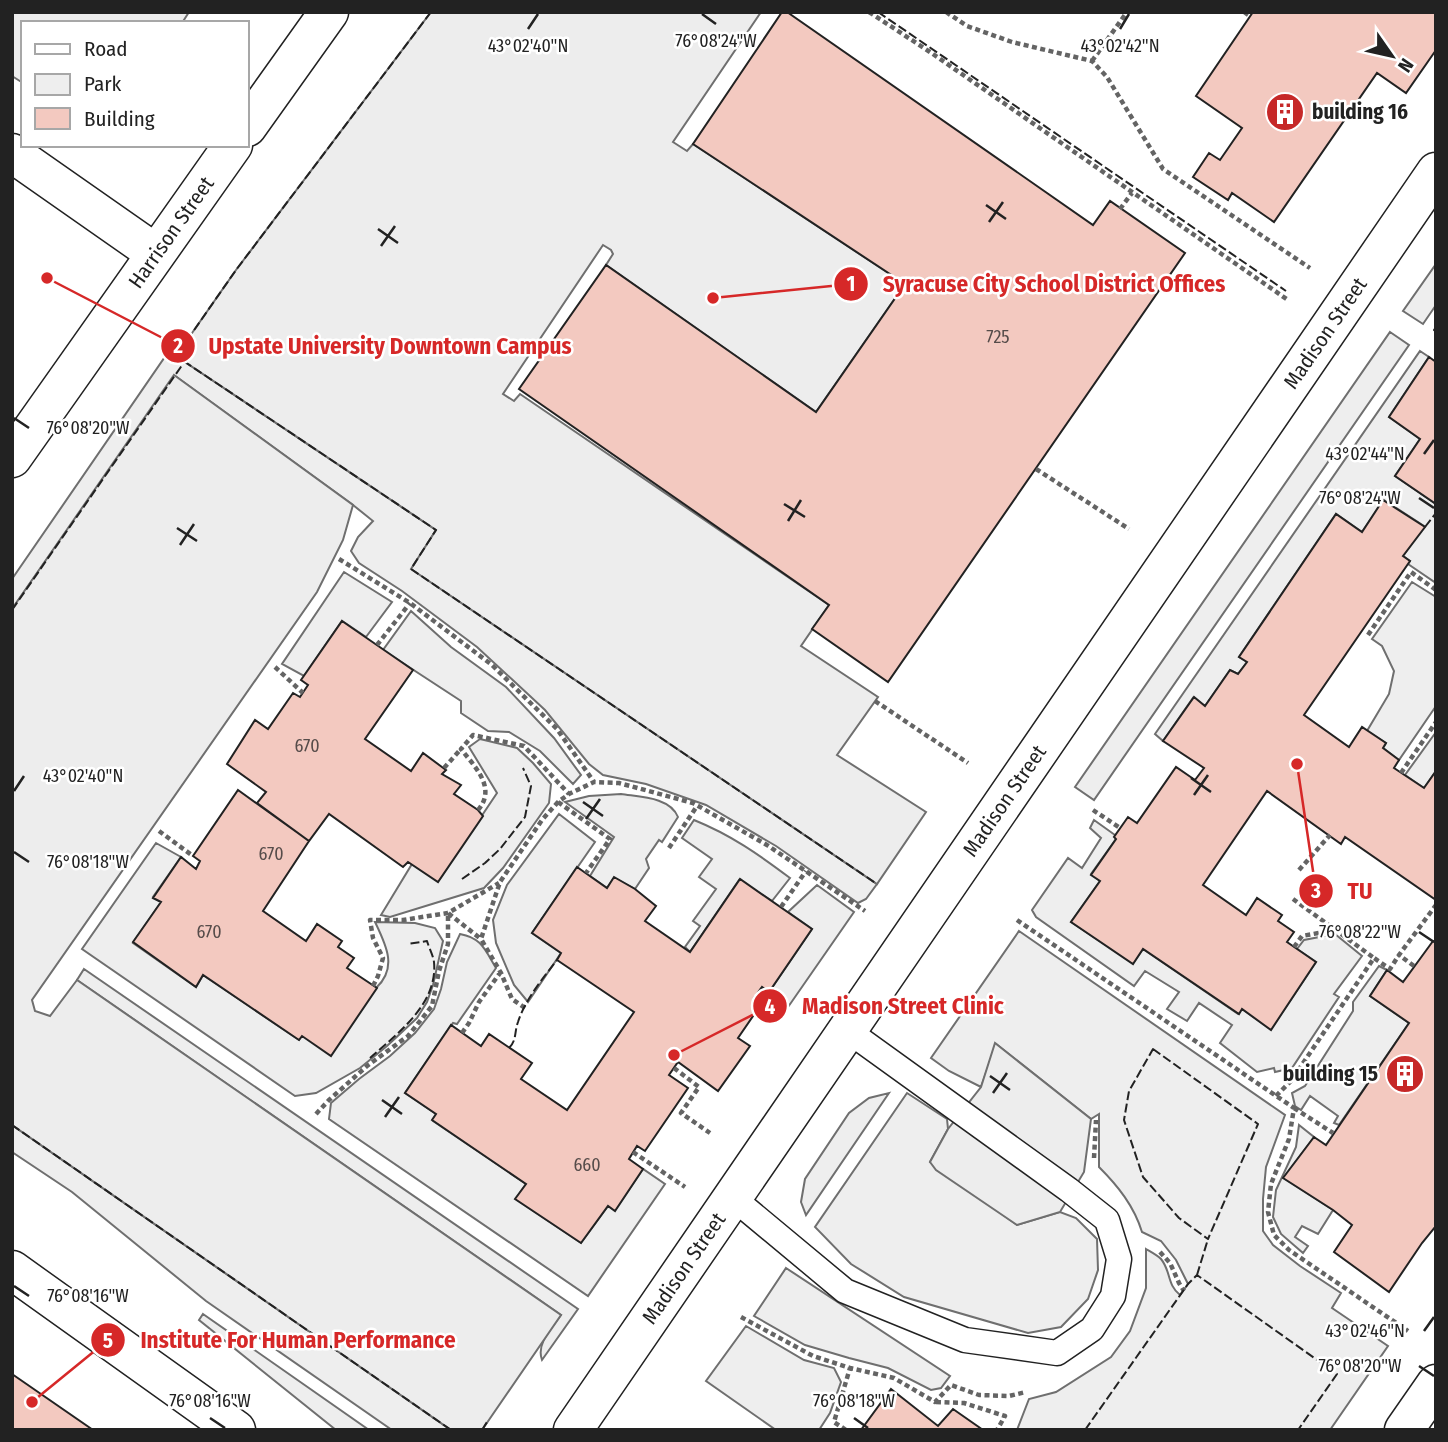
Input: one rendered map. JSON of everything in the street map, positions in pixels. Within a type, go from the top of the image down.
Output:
[{"type":"street","points":[[248,126],[329,12]]},
{"type":"street","name":"Harrison Street","points":[[12,458],[232,147]]},
{"type":"street","points":[[12,153],[156,253]]},
{"type":"street","name":"Madison Street","points":[[573,1430],[1436,172]]},
{"type":"street","points":[[12,1270],[236,1430]]},
{"type":"street","points":[[1404,1430],[1436,1384]]},
{"type":"lane","points":[[732,1197],[845,1291],[965,1340],[1057,1353],[1092,1329],[1113,1296],[1119,1259],[1107,1220],[846,1030]]},
{"type":"path","points":[[869,12],[1288,300]]},
{"type":"path","points":[[946,12],[967,26],[1012,42],[1092,61],[1107,77],[1163,169],[1310,268]]},
{"type":"path","points":[[1092,61],[1127,12]]},
{"type":"path","points":[[1244,12],[1250,16]]},
{"type":"path","points":[[1120,209],[1132,193]]},
{"type":"path","points":[[1036,469],[1129,529]]},
{"type":"path","points":[[339,558],[410,603],[492,665],[557,729],[594,782]]},
{"type":"path","points":[[1368,635],[1411,572],[1436,590]]},
{"type":"path","points":[[377,645],[410,603]]},
{"type":"path","points":[[275,667],[303,693]]},
{"type":"path","points":[[875,701],[968,763]]},
{"type":"path","points":[[1401,773],[1436,722]]},
{"type":"path","points":[[444,768],[473,734],[524,746],[569,794]]},
{"type":"path","points":[[461,749],[486,786],[484,803],[478,810]]},
{"type":"path","points":[[481,939],[500,882],[542,820],[558,802],[594,782],[619,783],[693,803],[767,845],[865,911]]},
{"type":"path","points":[[558,802],[610,839],[586,873]]},
{"type":"path","points":[[669,848],[697,806]]},
{"type":"path","points":[[1093,810],[1120,828]]},
{"type":"path","points":[[159,831],[193,856]]},
{"type":"path","points":[[1299,870],[1329,835]]},
{"type":"path","points":[[781,907],[806,871]]},
{"type":"path","points":[[373,986],[383,958],[373,938],[370,920],[403,920],[448,913],[500,882]]},
{"type":"path","points":[[1293,899],[1390,969],[1436,905]]},
{"type":"path","points":[[448,913],[481,939],[501,973],[512,999],[525,1008]]},
{"type":"path","points":[[316,1114],[367,1066],[408,1036],[432,1006],[448,944],[448,913]]},
{"type":"path","points":[[1017,919],[1333,1133]]},
{"type":"path","points":[[1294,947],[1302,936],[1336,929]]},
{"type":"path","points":[[1399,955],[1414,966]]},
{"type":"path","points":[[1276,1096],[1291,1081],[1374,958]]},
{"type":"path","points":[[463,1033],[479,1002],[501,973]]},
{"type":"path","points":[[674,1068],[699,1087],[681,1113],[710,1133]]},
{"type":"path","points":[[1294,1108],[1289,1139],[1271,1184],[1268,1212],[1273,1236],[1289,1250],[1408,1331]]},
{"type":"path","points":[[633,1152],[688,1189]]},
{"type":"path","points":[[1157,1248],[1170,1263],[1184,1291]]},
{"type":"path","points":[[741,1317],[813,1356],[894,1378],[935,1402],[964,1403],[1005,1416],[997,1430]]},
{"type":"path","points":[[846,1430],[834,1422],[850,1368]]},
{"type":"path","points":[[935,1402],[951,1385]]},
{"type":"green space","points":[[1436,264],[1436,305],[1423,324],[1403,311]]},
{"type":"green space","points":[[1390,332],[1409,345],[1094,800],[1075,787]]},
{"type":"green space","points":[[169,351],[436,530],[412,569],[877,884],[866,899],[858,903],[776,846],[706,805],[646,784],[603,775],[589,764],[545,710],[477,647],[402,591],[359,563],[351,551],[358,537],[373,521],[175,376],[12,609],[12,579]]},
{"type":"green space","points":[[1420,351],[1429,357],[1389,417],[1420,439],[1395,476],[1436,504],[1436,583],[1408,564],[1410,561],[1403,556],[1424,526],[1384,500],[1362,532],[1336,514],[1239,657],[1247,662],[1238,674],[1230,670],[1205,706],[1193,698],[1163,741],[1155,734]]},
{"type":"green space","points":[[344,572],[392,602],[366,637],[342,621],[304,676],[282,664]]},
{"type":"green space","points":[[1412,582],[1436,597],[1436,706],[1399,760],[1383,748],[1386,743],[1367,731],[1389,694],[1394,671],[1382,646],[1372,639]]},
{"type":"green space","points":[[411,611],[451,647],[506,687],[554,738],[581,775],[573,784],[540,751],[509,732],[488,731],[461,713],[461,701],[383,650]]},
{"type":"green space","points":[[1436,732],[1436,771],[1424,788],[1405,775]]},
{"type":"green space","points":[[480,739],[517,748],[551,784],[549,803],[503,868],[484,888],[390,917],[381,915],[412,864],[438,881],[497,793],[469,747]]},
{"type":"green space","points":[[621,794],[661,802],[674,810],[678,817],[662,842],[659,840],[646,859],[649,868],[635,889],[614,878],[607,888],[590,876],[614,837],[565,802],[589,796]]},
{"type":"green space","points":[[559,814],[595,842],[532,933],[561,953],[528,1002],[514,985],[496,943],[493,920],[507,885]]},
{"type":"green space","points":[[694,820],[744,846],[790,878],[772,901],[739,880],[690,952],[685,947],[700,926],[693,921],[716,889],[699,877],[712,859],[682,838]]},
{"type":"green space","points":[[1094,820],[1115,835],[1116,839],[1091,874],[1100,881],[1071,922],[1133,963],[1143,949],[1238,1014],[1242,1009],[1271,1029],[1316,962],[1297,949],[1304,940],[1335,934],[1362,956],[1334,994],[1339,997],[1292,1068],[1257,1072],[1220,1043],[1232,1025],[1199,1003],[1187,1021],[1167,1009],[1179,992],[1145,971],[1134,986],[1036,917],[1032,910],[1068,858],[1082,868],[1101,838],[1090,828]]},
{"type":"green space","points":[[156,843],[181,857],[153,897],[161,902],[133,943],[196,987],[203,975],[299,1040],[376,988],[383,980],[387,972],[388,956],[375,922],[415,923],[435,928],[443,941],[433,985],[417,1018],[360,1068],[316,1093],[295,1096],[82,949]]},
{"type":"green space","points":[[817,885],[854,912],[786,1010],[772,1001],[778,995],[769,992],[812,929],[788,912]]},
{"type":"green space","points":[[1019,931],[1285,1115],[1266,1167],[1263,1231],[1273,1245],[1341,1293],[1332,1308],[1388,1346],[1330,1430],[1017,1430],[1029,1399],[1056,1392],[1111,1357],[1130,1331],[1146,1288],[1146,1249],[1161,1259],[1173,1287],[1180,1295],[1188,1284],[1176,1260],[1161,1241],[1142,1232],[1125,1197],[1099,1167],[1099,1114],[1091,1119],[996,1044],[981,1087],[949,1071],[931,1058]]},
{"type":"green space","points":[[460,934],[478,942],[496,968],[457,1024],[453,1023],[405,1093],[436,1114],[433,1121],[526,1184],[516,1199],[581,1243],[608,1206],[615,1210],[643,1169],[665,1184],[588,1296],[329,1119],[331,1103],[390,1056],[415,1033],[434,1009],[447,962]]},
{"type":"green space","points":[[1379,966],[1387,970],[1370,996],[1409,1023],[1339,1125],[1334,1123],[1338,1116],[1310,1096],[1301,1110],[1295,1106],[1292,1093],[1305,1086],[1353,1011],[1353,1002]]},
{"type":"green space","points":[[84,969],[578,1309],[542,1360],[543,1342],[561,1315],[77,980]]},
{"type":"green space","points":[[889,1093],[806,1215],[801,1202],[805,1179],[849,1113],[869,1098]]},
{"type":"green space","points":[[907,1093],[947,1119],[948,1129],[930,1162],[1017,1225],[1060,1212],[1076,1218],[1097,1239],[1098,1270],[1088,1299],[1061,1327],[1028,1333],[904,1297],[851,1264],[815,1227]]},
{"type":"green space","points":[[12,1125],[451,1430],[392,1430],[206,1301],[72,1192],[12,1152]]},
{"type":"green space","points":[[1299,1125],[1314,1137],[1284,1178],[1333,1210],[1318,1234],[1302,1226],[1295,1237],[1308,1246],[1303,1253],[1281,1234],[1273,1217],[1276,1190],[1296,1147]]},
{"type":"green space","points":[[786,1268],[950,1376],[941,1388],[931,1390],[888,1368],[805,1345],[754,1316]]},
{"type":"green space","points":[[203,1314],[369,1430],[336,1430],[199,1320]]},
{"type":"green space","points":[[746,1326],[804,1360],[834,1368],[841,1382],[830,1413],[819,1430],[776,1430],[706,1381]]},
{"type":"shaded area","points":[[12,12],[189,12],[183,21],[21,21],[21,82],[12,76]]},
{"type":"shaded area","points":[[431,12],[761,12],[673,142],[687,151],[693,144],[905,284],[816,412],[606,265],[613,254],[603,245],[503,394],[514,401],[520,394],[829,605],[801,646],[878,697],[837,755],[926,812],[877,884],[411,569],[436,530],[176,356],[236,270]]},
{"type":"shaded area","points":[[174,375],[353,505],[343,540],[317,592],[32,1000],[35,1011],[50,1016],[77,980],[561,1315],[482,1430],[451,1430],[12,1125],[12,609]]},
{"type":"shaded area","points":[[995,1043],[1091,1119],[1084,1172],[1060,1212],[1017,1225],[936,1170],[930,1162],[948,1129],[981,1087]]},
{"type":"building","points":[[782,12],[787,12],[1093,225],[1110,201],[1185,253],[888,682],[812,629],[829,605],[519,389],[606,265],[816,412],[905,284],[693,144]]},
{"type":"building","name":"building 16","points":[[1253,12],[1436,12],[1436,50],[1406,93],[1377,73],[1274,222],[1232,193],[1228,200],[1193,177],[1209,153],[1220,160],[1242,128],[1196,96]]},
{"type":"building","points":[[1429,357],[1436,362],[1436,504],[1395,476],[1420,439],[1389,417]]},
{"type":"building","points":[[1383,500],[1425,527],[1403,556],[1410,561],[1304,715],[1349,747],[1362,727],[1386,743],[1383,748],[1399,760],[1394,768],[1424,788],[1436,771],[1436,900],[1345,837],[1341,844],[1267,791],[1203,885],[1246,915],[1257,898],[1282,915],[1278,921],[1294,932],[1287,942],[1316,962],[1271,1030],[1242,1009],[1239,1014],[1143,949],[1133,964],[1071,922],[1100,881],[1091,875],[1128,817],[1137,823],[1176,767],[1195,780],[1204,768],[1163,741],[1194,697],[1205,706],[1230,670],[1238,674],[1247,662],[1239,657],[1336,514],[1362,532]]},
{"type":"building","points":[[342,621],[413,670],[365,739],[411,771],[423,753],[446,770],[442,774],[461,785],[454,794],[483,816],[438,882],[408,862],[403,867],[329,814],[309,841],[257,803],[266,792],[227,764],[255,720],[268,729],[293,693],[300,697],[308,685],[301,680]]},
{"type":"building","points":[[238,790],[309,841],[263,911],[306,941],[317,924],[342,941],[338,947],[354,958],[347,968],[377,988],[331,1056],[302,1036],[299,1040],[203,975],[196,987],[133,942],[161,902],[153,898],[181,857],[196,869],[200,861],[193,856]]},
{"type":"building","points":[[577,867],[607,888],[614,877],[635,889],[656,906],[645,921],[690,952],[740,879],[812,929],[769,992],[762,987],[754,998],[762,1003],[738,1038],[750,1046],[718,1091],[678,1062],[669,1075],[688,1088],[645,1151],[637,1146],[629,1159],[643,1169],[615,1211],[608,1206],[581,1243],[515,1199],[526,1184],[432,1120],[436,1114],[405,1093],[451,1025],[481,1046],[489,1034],[532,1063],[521,1079],[567,1110],[634,1012],[557,960],[561,953],[532,933]]},
{"type":"building","name":"building 15","points":[[1433,941],[1436,943],[1436,1226],[1389,1292],[1334,1252],[1352,1225],[1283,1178],[1314,1137],[1326,1145],[1409,1023],[1370,996],[1387,970],[1403,982]]},
{"type":"building","points":[[12,1374],[93,1430],[12,1430]]},
{"type":"building","points":[[891,1389],[938,1426],[953,1409],[983,1430],[861,1430]]},
{"type":"fence","points":[[431,12],[236,270],[176,356],[436,530],[411,569],[877,884]]},
{"type":"fence","points":[[878,12],[1286,291]]},
{"type":"fence","points":[[1436,327],[1436,331]]},
{"type":"fence","points":[[12,610],[185,361]]},
{"type":"fence","points":[[1425,527],[1436,513]]},
{"type":"fence","points":[[462,879],[500,849],[525,817],[531,786],[523,768]]},
{"type":"fence","points":[[370,1058],[404,1028],[430,991],[434,962],[427,941],[408,944]]},
{"type":"fence","points":[[509,1048],[525,1006],[557,960]]},
{"type":"fence","points":[[1153,1049],[1258,1124],[1208,1239],[1179,1218],[1143,1177],[1124,1120],[1129,1091],[1153,1049]]},
{"type":"fence","points":[[12,1125],[451,1430]]},
{"type":"fence","points":[[1197,1275],[1208,1239]]},
{"type":"fence","points":[[1085,1430],[1197,1275],[1337,1374],[1298,1430]]},
{"type":"fence","points":[[482,1430],[487,1422]]},
{"type":"place","name":"building 16","points":[[1285,112]]},
{"type":"place","name":"Upstate University Downtown Campus","points":[[47,278]]},
{"type":"place","name":"Syracuse City School District Offices","points":[[713,298]]},
{"type":"place","name":"TU","points":[[1297,764]]},
{"type":"place","name":"Madison Street Clinic","points":[[674,1055]]},
{"type":"place","name":"building 15","points":[[1405,1074]]},
{"type":"place","name":"Institute For Human Performance","points":[[32,1402]]}]
